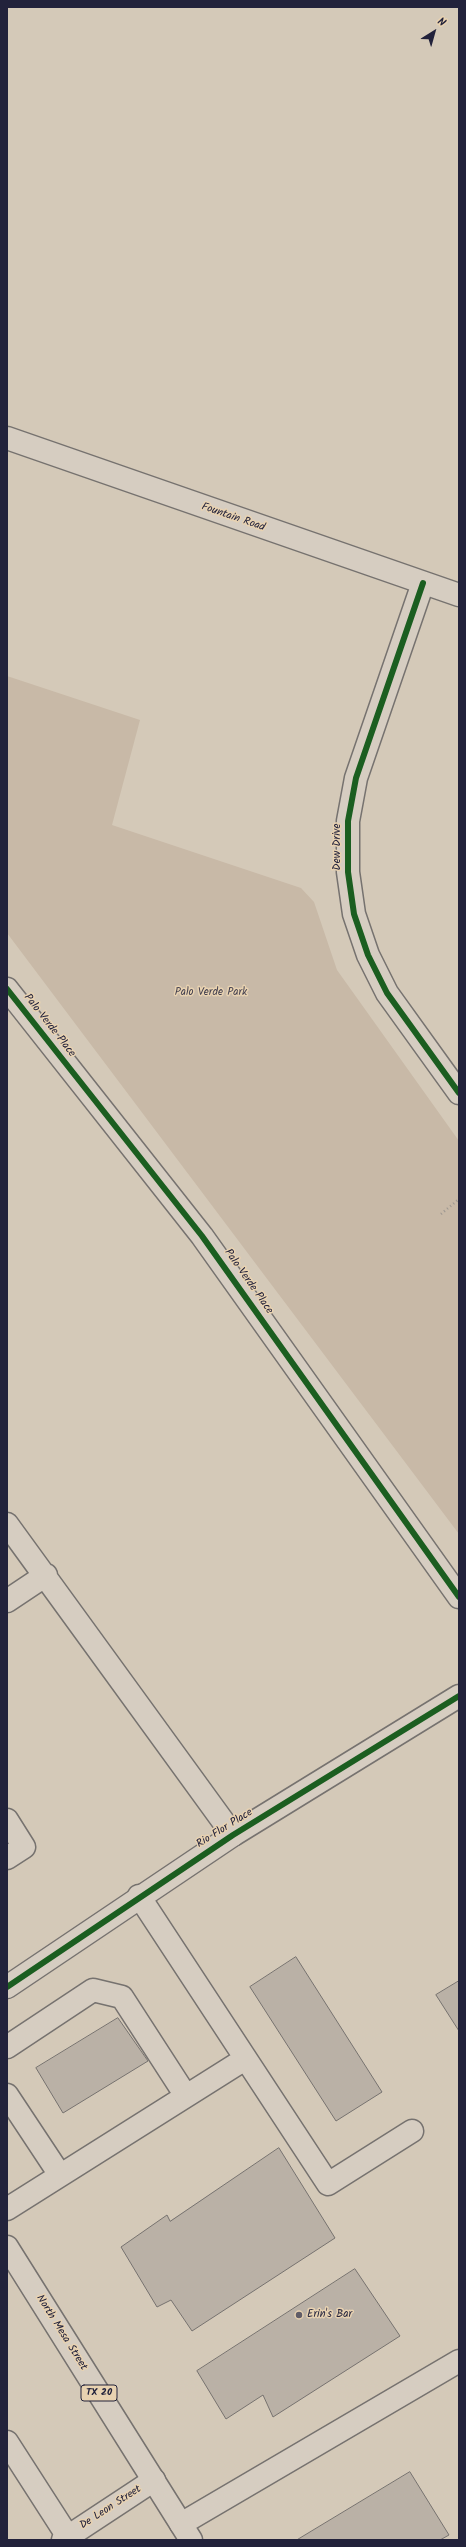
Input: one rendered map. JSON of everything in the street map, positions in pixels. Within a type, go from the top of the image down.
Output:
[{"type":"street","name":"Fountain Road","points":[[7,438],[459,596]]},
{"type":"street","name":"Dew Drive","points":[[423,583],[356,778],[348,822],[348,872],[354,914],[371,961],[387,993],[459,1092]]},
{"type":"street","name":"Palo Verde Place","points":[[7,989],[202,1236],[459,1597]]},
{"type":"street","points":[[7,1524],[46,1575],[233,1835]]},
{"type":"street","points":[[7,1601],[46,1575]]},
{"type":"street","name":"Rio Flor Place","points":[[7,1987],[139,1896],[233,1835],[459,1696]]},
{"type":"street","points":[[7,1820],[24,1847],[7,1858]]},
{"type":"street","points":[[139,1896],[328,2184],[412,2131]]},
{"type":"street","points":[[7,2047],[93,1990],[122,1997],[186,2096]]},
{"type":"street","points":[[7,2209],[245,2058]]},
{"type":"street","points":[[7,2095],[60,2175]]},
{"type":"street","name":"North Mesa Street","points":[[7,2247],[186,2532]]},
{"type":"street","points":[[186,2532],[459,2360]]},
{"type":"street","points":[[7,2442],[67,2539]]},
{"type":"street","name":"De Leon Street","points":[[67,2539],[154,2480]]},
{"type":"path","points":[[441,1214],[459,1199]]},
{"type":"green space","name":"Palo Verde Park","points":[[7,676],[140,720],[112,825],[301,888],[314,902],[337,970],[459,1141],[459,1534],[7,933]]},
{"type":"building","points":[[296,1957],[382,2092],[336,2121],[250,1987]]},
{"type":"building","points":[[459,1981],[459,2031],[436,1995]]},
{"type":"building","points":[[118,2018],[148,2061],[63,2113],[36,2068]]},
{"type":"building","points":[[279,2148],[335,2238],[192,2331],[171,2300],[157,2307],[121,2247],[167,2215],[170,2221]]},
{"type":"building","points":[[355,2269],[400,2336],[273,2417],[263,2395],[226,2419],[197,2371]]},
{"type":"building","points":[[410,2472],[449,2535],[440,2540],[297,2540]]},
{"type":"cycle path","points":[[423,583],[356,778],[348,821],[348,872],[354,914],[368,955],[387,993],[459,1093]]},
{"type":"cycle path","points":[[7,989],[202,1236],[459,1597]]},
{"type":"cycle path","points":[[7,1987],[233,1835],[459,1696]]},
{"type":"place","name":"Erin's Bar","points":[[299,2315]]}]
